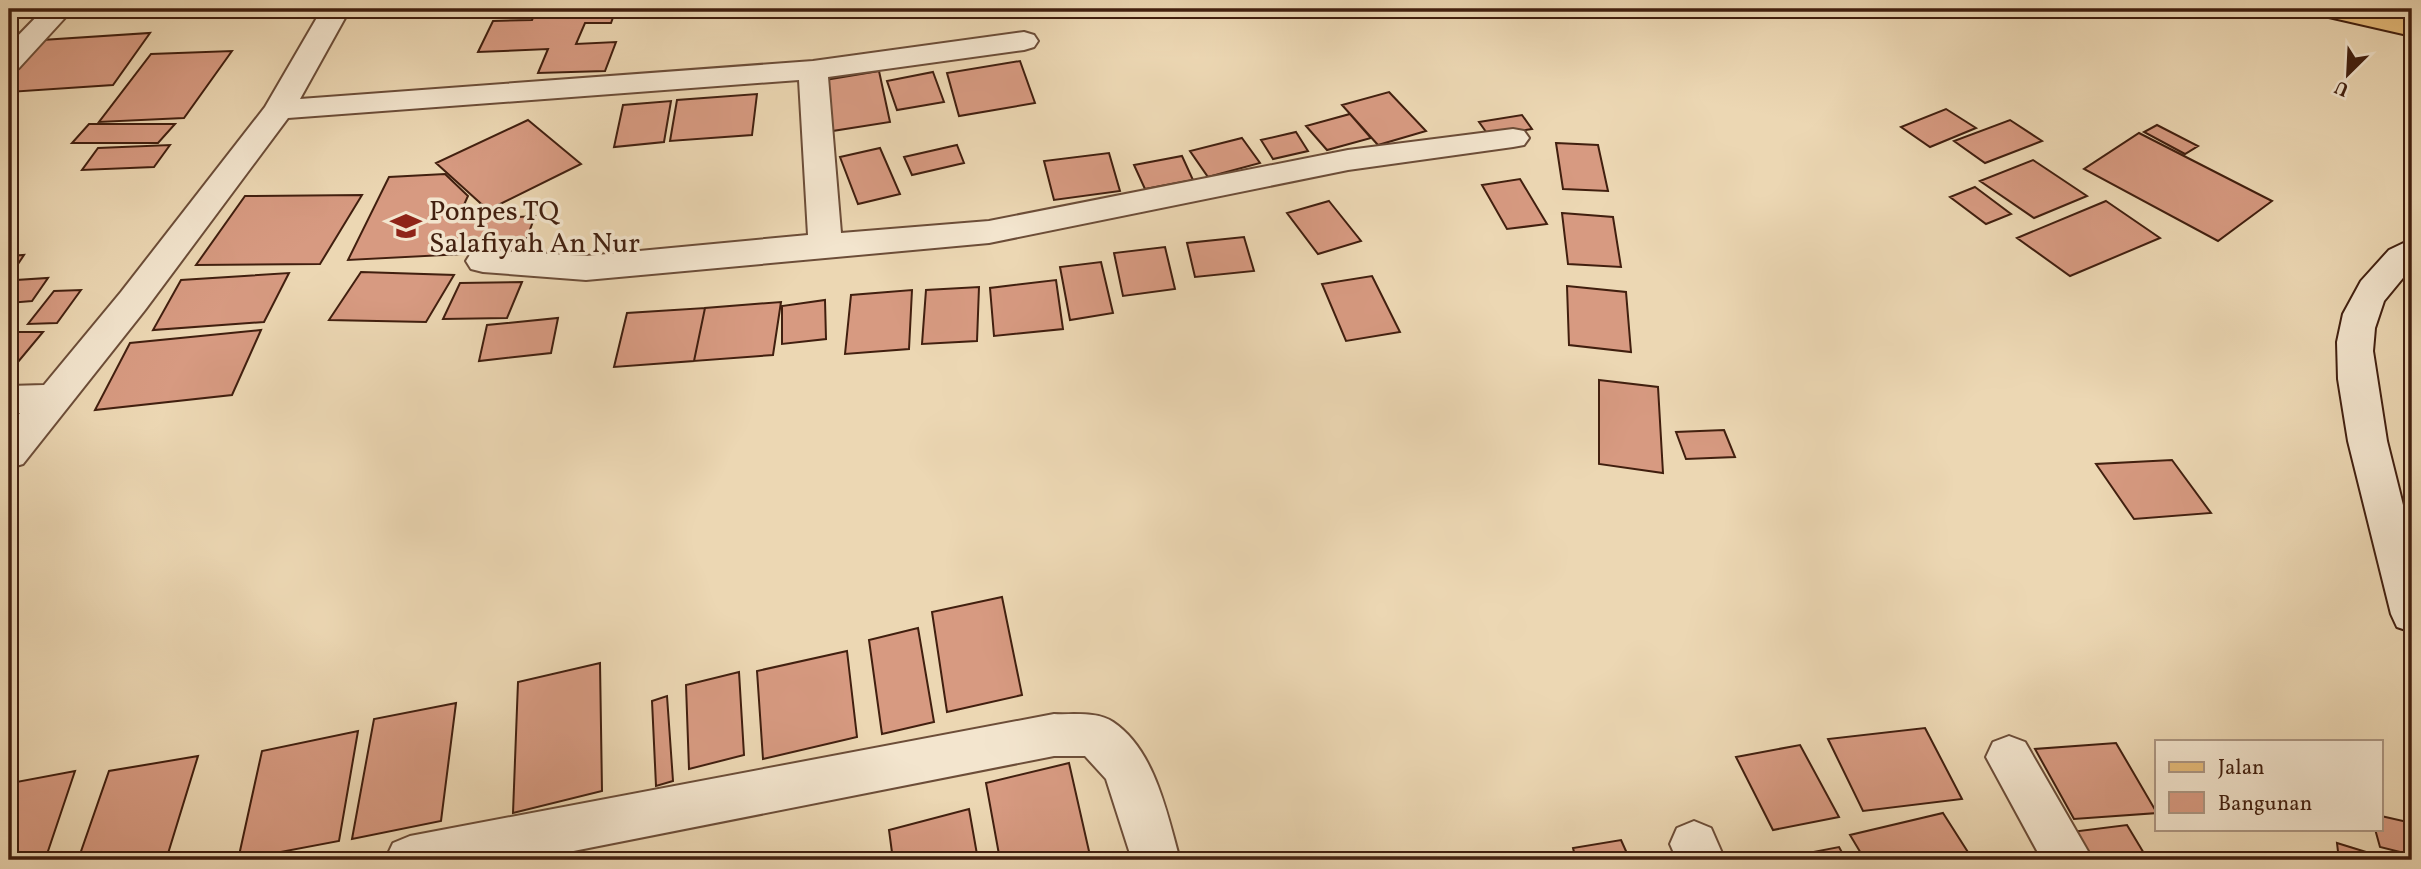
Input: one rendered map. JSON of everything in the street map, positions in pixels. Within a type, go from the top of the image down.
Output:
[{"type":"main road","points":[[2330,9],[2412,29]]},
{"type":"street","points":[[9,62],[59,9]]},
{"type":"street","points":[[9,453],[133,301],[279,110],[336,9]]},
{"type":"street","points":[[279,110],[813,70],[1024,41]]},
{"type":"street","points":[[813,70],[825,245]]},
{"type":"street","points":[[483,261],[586,268],[989,232],[1335,162],[1513,138]]},
{"type":"street","points":[[2412,250],[2391,264],[2366,301],[2355,340],[2356,376],[2370,460],[2412,614]]},
{"type":"street","points":[[9,400],[54,398]]},
{"type":"street","points":[[410,860],[1054,735],[1096,736],[1126,767],[1156,860]]},
{"type":"street","points":[[2009,757],[2069,860]]},
{"type":"building","points":[[537,9],[616,9],[611,23],[585,23],[576,44],[616,42],[605,71],[538,73],[548,49],[478,52],[493,21],[532,20]]},
{"type":"building","points":[[150,33],[113,85],[9,92],[9,81],[42,40]]},
{"type":"building","points":[[232,51],[184,118],[99,122],[151,54]]},
{"type":"building","points":[[1020,61],[1035,103],[959,116],[947,73]]},
{"type":"building","points":[[879,71],[890,122],[826,132],[819,81]]},
{"type":"building","points":[[933,72],[944,102],[897,110],[887,81]]},
{"type":"building","points":[[1389,92],[1426,131],[1378,145],[1342,105]]},
{"type":"building","points":[[757,94],[752,135],[670,141],[677,100]]},
{"type":"building","points":[[671,101],[664,142],[614,147],[623,105]]},
{"type":"building","points":[[1946,109],[1976,128],[1930,147],[1901,127]]},
{"type":"building","points":[[1350,114],[1371,138],[1327,150],[1306,126]]},
{"type":"building","points":[[1522,115],[1532,129],[1489,136],[1479,122]]},
{"type":"building","points":[[528,120],[581,164],[488,210],[436,163]]},
{"type":"building","points":[[2010,120],[2042,141],[1985,163],[1954,141]]},
{"type":"building","points":[[89,124],[175,124],[158,143],[72,143]]},
{"type":"building","points":[[2157,125],[2198,146],[2185,154],[2144,132]]},
{"type":"building","points":[[1296,132],[1308,151],[1273,159],[1261,140]]},
{"type":"building","points":[[2139,133],[2272,201],[2218,241],[2084,169]]},
{"type":"building","points":[[1242,138],[1260,163],[1208,177],[1190,151]]},
{"type":"building","points":[[1556,143],[1598,145],[1608,191],[1563,189]]},
{"type":"building","points":[[170,145],[154,167],[82,170],[98,148]]},
{"type":"building","points":[[957,145],[964,163],[912,175],[904,157]]},
{"type":"building","points":[[880,148],[900,194],[858,204],[840,157]]},
{"type":"building","points":[[1109,153],[1120,191],[1054,200],[1044,161]]},
{"type":"building","points":[[1182,156],[1193,180],[1145,189],[1134,165]]},
{"type":"building","points":[[2033,160],[2087,196],[2034,218],[1980,181]]},
{"type":"building","points":[[445,174],[468,196],[457,220],[535,216],[522,251],[348,260],[389,177]]},
{"type":"building","points":[[1520,179],[1547,224],[1507,229],[1482,185]]},
{"type":"building","points":[[1975,187],[2011,214],[1986,224],[1950,197]]},
{"type":"building","points":[[362,195],[320,264],[196,265],[245,196]]},
{"type":"building","points":[[1329,201],[1361,241],[1318,254],[1287,213]]},
{"type":"building","points":[[2106,201],[2160,238],[2070,276],[2017,238]]},
{"type":"building","points":[[1562,213],[1613,217],[1621,267],[1568,264]]},
{"type":"building","points":[[1244,237],[1254,271],[1195,277],[1187,243]]},
{"type":"building","points":[[1165,247],[1175,289],[1123,296],[1114,253]]},
{"type":"building","points":[[24,255],[14,270],[9,270],[9,256]]},
{"type":"building","points":[[1101,262],[1113,313],[1070,320],[1060,267]]},
{"type":"building","points":[[361,272],[454,275],[426,322],[329,320]]},
{"type":"building","points":[[289,273],[264,322],[153,330],[181,280]]},
{"type":"building","points":[[1372,276],[1400,332],[1346,341],[1322,284]]},
{"type":"building","points":[[48,278],[32,301],[9,303],[9,290],[16,280]]},
{"type":"building","points":[[1056,280],[1063,329],[994,336],[990,288]]},
{"type":"building","points":[[522,282],[507,318],[443,319],[460,283]]},
{"type":"building","points":[[1567,286],[1626,292],[1631,352],[1569,345]]},
{"type":"building","points":[[979,287],[977,341],[922,344],[926,290]]},
{"type":"building","points":[[81,290],[57,323],[28,324],[54,291]]},
{"type":"building","points":[[912,290],[909,349],[845,354],[851,295]]},
{"type":"building","points":[[825,300],[826,339],[782,344],[782,306]]},
{"type":"building","points":[[781,302],[773,355],[694,361],[705,308]]},
{"type":"building","points":[[705,308],[694,361],[614,367],[627,313]]},
{"type":"building","points":[[558,318],[551,353],[479,361],[487,325]]},
{"type":"building","points":[[261,330],[232,395],[95,410],[130,343]]},
{"type":"building","points":[[9,332],[43,332],[18,362],[9,362]]},
{"type":"building","points":[[1599,380],[1658,387],[1663,473],[1599,464]]},
{"type":"building","points":[[1724,430],[1735,457],[1686,459],[1676,432]]},
{"type":"building","points":[[2172,460],[2211,513],[2134,519],[2096,464]]},
{"type":"building","points":[[1002,597],[1022,695],[947,712],[932,612]]},
{"type":"building","points":[[918,628],[934,722],[882,734],[869,640]]},
{"type":"building","points":[[847,651],[857,737],[763,759],[757,671]]},
{"type":"building","points":[[600,663],[602,791],[513,813],[518,682]]},
{"type":"building","points":[[739,672],[744,755],[689,769],[686,685]]},
{"type":"building","points":[[667,696],[673,781],[656,786],[652,701]]},
{"type":"building","points":[[456,703],[441,821],[352,839],[374,719]]},
{"type":"building","points":[[1925,728],[1962,799],[1863,811],[1828,739]]},
{"type":"building","points":[[358,731],[339,841],[238,860],[262,751]]},
{"type":"building","points":[[2116,743],[2155,813],[2074,819],[2035,749]]},
{"type":"building","points":[[1800,745],[1839,817],[1773,830],[1736,757]]},
{"type":"building","points":[[198,756],[166,860],[78,860],[109,771]]},
{"type":"building","points":[[1069,763],[1091,860],[1000,860],[986,783]]},
{"type":"building","points":[[75,771],[45,860],[9,860],[11,783]]},
{"type":"building","points":[[969,809],[978,860],[893,860],[889,830]]},
{"type":"building","points":[[1943,813],[1973,860],[1865,860],[1850,835]]},
{"type":"building","points":[[2382,816],[2412,823],[2412,855],[2380,847],[2375,830],[2382,830]]},
{"type":"building","points":[[2127,825],[2148,860],[2070,860],[2055,834]]},
{"type":"building","points":[[1621,840],[1630,860],[1550,860],[1575,856],[1573,848]]},
{"type":"building","points":[[2337,843],[2392,860],[2339,860]]},
{"type":"building","points":[[1839,847],[1846,860],[1771,860]]},
{"type":"place","name":"Ponpes TQ Salafiyah An Nur","points":[[406,226]]}]
